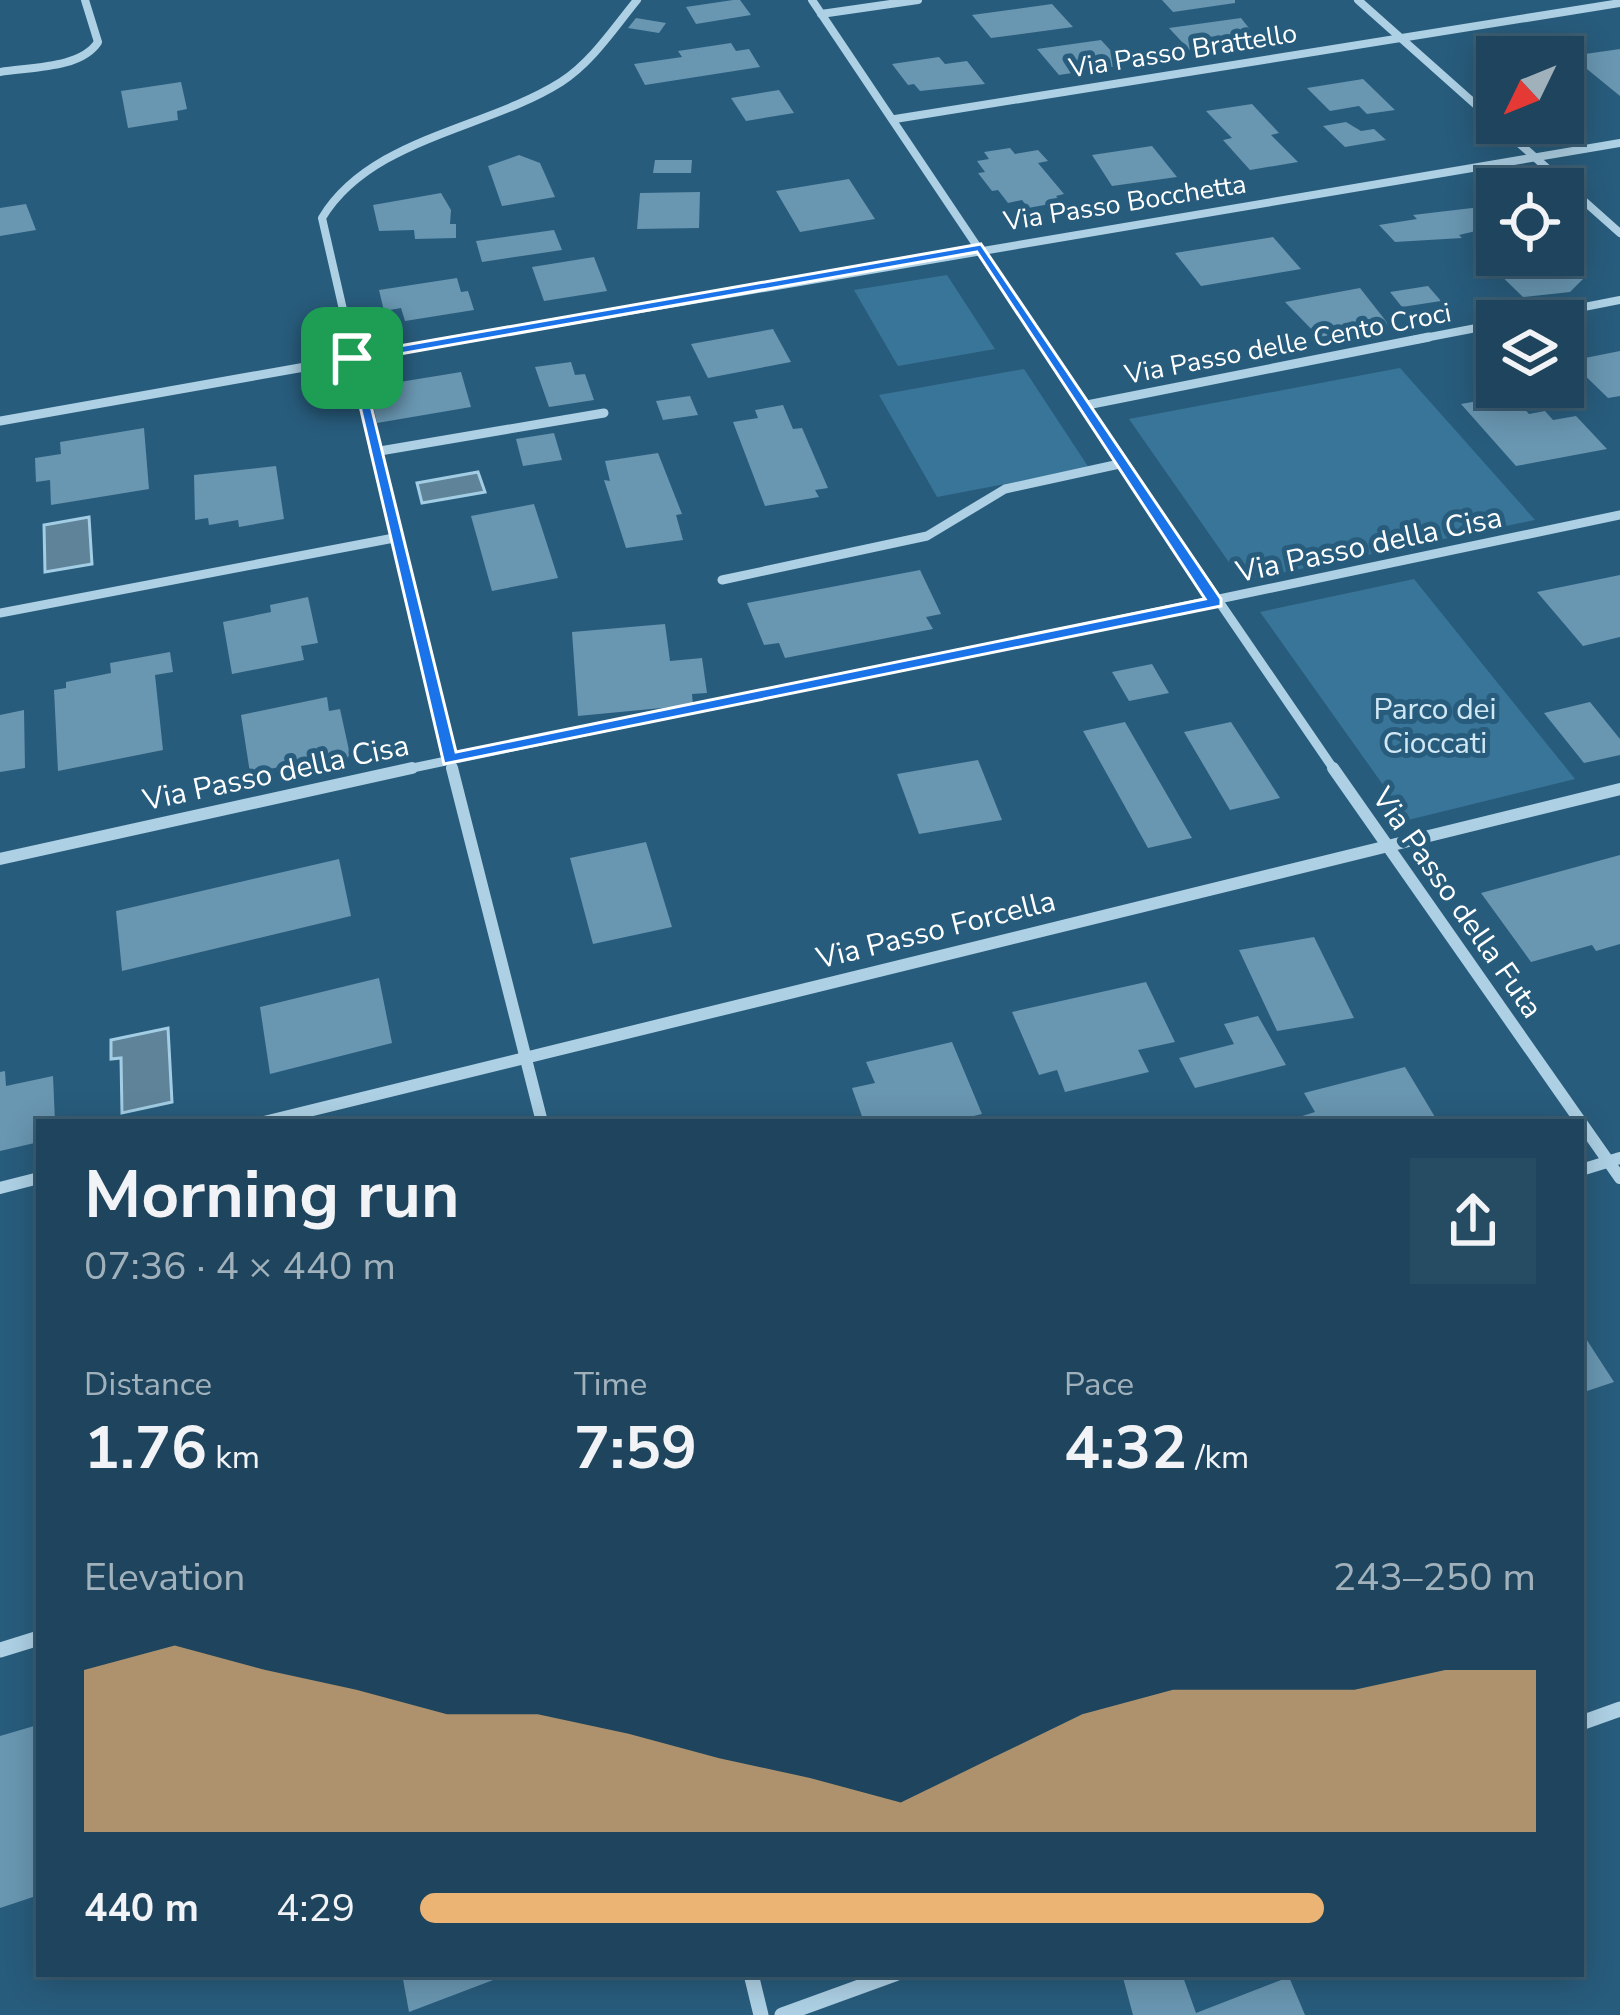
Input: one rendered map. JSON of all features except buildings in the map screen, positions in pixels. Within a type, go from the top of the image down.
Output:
[{"type":"street","points":[[0,72],[89,54],[98,42],[85,0]]},
{"type":"street","points":[[541,1119],[394,538],[322,225],[329,199],[361,174],[562,81],[585,62],[637,0]]},
{"type":"street","name":"Via Passo della Futa","points":[[812,0],[1216,602],[1614,1160],[1620,1178]]},
{"type":"street","points":[[821,14],[918,0]]},
{"type":"street","points":[[1358,0],[1620,233]]},
{"type":"street","name":"Via Passo Brattello","points":[[896,119],[1620,3]]},
{"type":"street","name":"Via Passo Bocchetta","points":[[0,421],[981,248],[1620,143]]},
{"type":"street","points":[[1584,307],[1620,300]]},
{"type":"street","name":"Via Passo delle Cento Croci","points":[[1087,405],[1476,328]]},
{"type":"street","points":[[374,452],[604,412]]},
{"type":"street","points":[[722,580],[927,536],[1005,490],[1124,463]]},
{"type":"street","name":"Via Passo della Cisa","points":[[0,859],[1620,515]]},
{"type":"street","points":[[0,613],[394,538]]},
{"type":"street","name":"Via Passo Forcella","points":[[276,1119],[1620,789]]},
{"type":"street","points":[[1584,1169],[1614,1160]]},
{"type":"street","points":[[0,1188],[36,1179]]},
{"type":"street","points":[[0,1650],[36,1639]]},
{"type":"street","points":[[1584,1722],[1620,1709]]},
{"type":"street","points":[[752,1977],[761,2015]]},
{"type":"street","points":[[782,2015],[887,1977]]},
{"type":"green space","points":[[947,275],[995,349],[898,366],[854,290]]},
{"type":"green space","points":[[1400,368],[1535,520],[1242,581],[1129,419]]},
{"type":"green space","points":[[1024,369],[1089,468],[937,497],[879,395]]},
{"type":"green space","name":"Parco dei Cioccati","points":[[1414,579],[1575,779],[1408,820],[1260,612]]},
{"type":"shaded area","points":[[478,472],[485,492],[422,503],[417,483]]},
{"type":"shaded area","points":[[89,517],[92,564],[45,572],[44,525]]},
{"type":"shaded area","points":[[168,1028],[172,1102],[122,1113],[121,1058],[111,1059],[111,1040]]},
{"type":"route","points":[[981,248],[1216,602],[450,760],[352,358],[981,248]]}]
